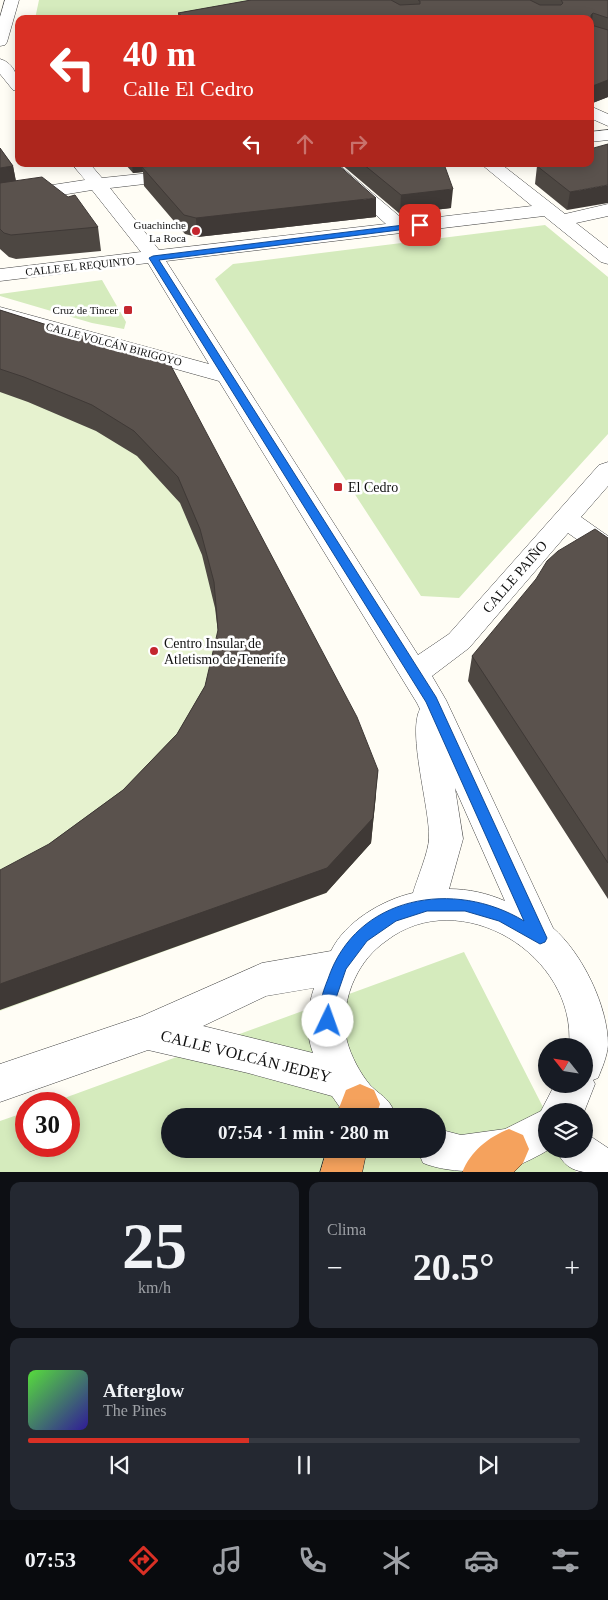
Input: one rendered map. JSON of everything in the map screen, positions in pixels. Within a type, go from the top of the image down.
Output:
[{"type":"highway","points":[[340,1172],[344,1158]]},
{"type":"street","points":[[0,42],[12,0]]},
{"type":"street","points":[[3,59],[15,80]]},
{"type":"street","points":[[594,113],[608,121]]},
{"type":"street","points":[[594,137],[608,135]]},
{"type":"street","points":[[83,167],[146,245],[423,687],[540,938],[568,969],[597,1020],[593,1038]]},
{"type":"street","points":[[331,167],[402,228]]},
{"type":"street","points":[[494,167],[608,258]]},
{"type":"street","points":[[0,199],[97,184],[194,173]]},
{"type":"street","name":"CALLE EL REQUINTO","points":[[0,275],[402,228],[608,210]]},
{"type":"street","name":"CALLE VOLCÁN BIRIGOYO","points":[[0,313],[228,376]]},
{"type":"street","name":"CALLE PAIÑO","points":[[423,687],[459,641],[608,470]]},
{"type":"street","points":[[566,519],[608,548]]},
{"type":"street","points":[[423,687],[446,839],[427,904]]},
{"type":"street","points":[[359,1104],[328,1041],[328,1001],[340,966],[362,936],[391,915],[427,904],[465,905],[503,916],[540,938]]},
{"type":"street","name":"CALLE VOLCÁN JEDEY","points":[[0,1083],[148,1032],[262,980],[340,966]]},
{"type":"street","name":"CALLE VOLCÁN JEDEY","points":[[148,1032],[248,1054],[359,1104]]},
{"type":"street","points":[[446,1151],[495,1161],[538,1133]]},
{"type":"street","points":[[588,1158],[607,1172]]},
{"type":"green space","points":[[39,0],[249,0],[247,3],[182,15],[36,15]]},
{"type":"green space","points":[[545,225],[608,277],[608,434],[459,598],[421,596],[215,279],[233,264]]},
{"type":"green space","points":[[102,280],[126,322],[124,329],[92,323],[0,296],[0,294]]},
{"type":"green space","name":"Centro Insular de Atletismo de Tenerife","points":[[0,333],[173,389],[376,795],[371,843],[326,893],[0,1011]]},
{"type":"green space","points":[[464,952],[541,1103],[538,1103],[538,1158],[569,1158],[576,1172],[0,1172],[0,1121],[15,1116],[15,1157],[80,1157],[80,1092]]},
{"type":"building","points":[[251,0],[391,0],[400,5],[420,4],[418,0],[530,0],[540,5],[561,5],[563,3],[561,0],[608,0],[608,18],[593,13],[591,15],[181,15],[178,13]]},
{"type":"building","points":[[594,26],[608,30],[608,80],[594,85]]},
{"type":"building","points":[[608,144],[608,185],[570,192],[538,167],[594,167],[594,148]]},
{"type":"building","points":[[0,148],[13,166],[0,168]]},
{"type":"building","points":[[142,167],[340,167],[376,198],[196,218],[184,215]]},
{"type":"building","points":[[367,167],[445,167],[453,189],[401,195]]},
{"type":"building","points":[[42,177],[68,197],[75,195],[98,227],[11,235],[4,233],[0,229],[0,183]]},
{"type":"building","points":[[0,310],[170,364],[357,717],[378,770],[373,818],[327,868],[0,984],[0,870],[49,844],[123,790],[177,734],[205,686],[218,630],[214,582],[200,529],[178,477],[134,431],[92,405],[0,369]]},
{"type":"building","points":[[595,529],[608,538],[608,863],[472,656],[536,579],[547,561],[558,551]]},
{"type":"place","name":"Guachinche La Roca","points":[[196,231]]},
{"type":"place","name":"Cruz de Tincer","points":[[128,310]]},
{"type":"place","name":"El Cedro","points":[[338,487]]},
{"type":"place","name":"Centro Insular de Atletismo de Tenerife","points":[[154,651]]},
{"type":"route","points":[[328,1021],[328,1001],[340,966],[362,936],[391,915],[427,904],[465,905],[503,916],[540,938],[432,700],[153,258],[420,225]]}]
